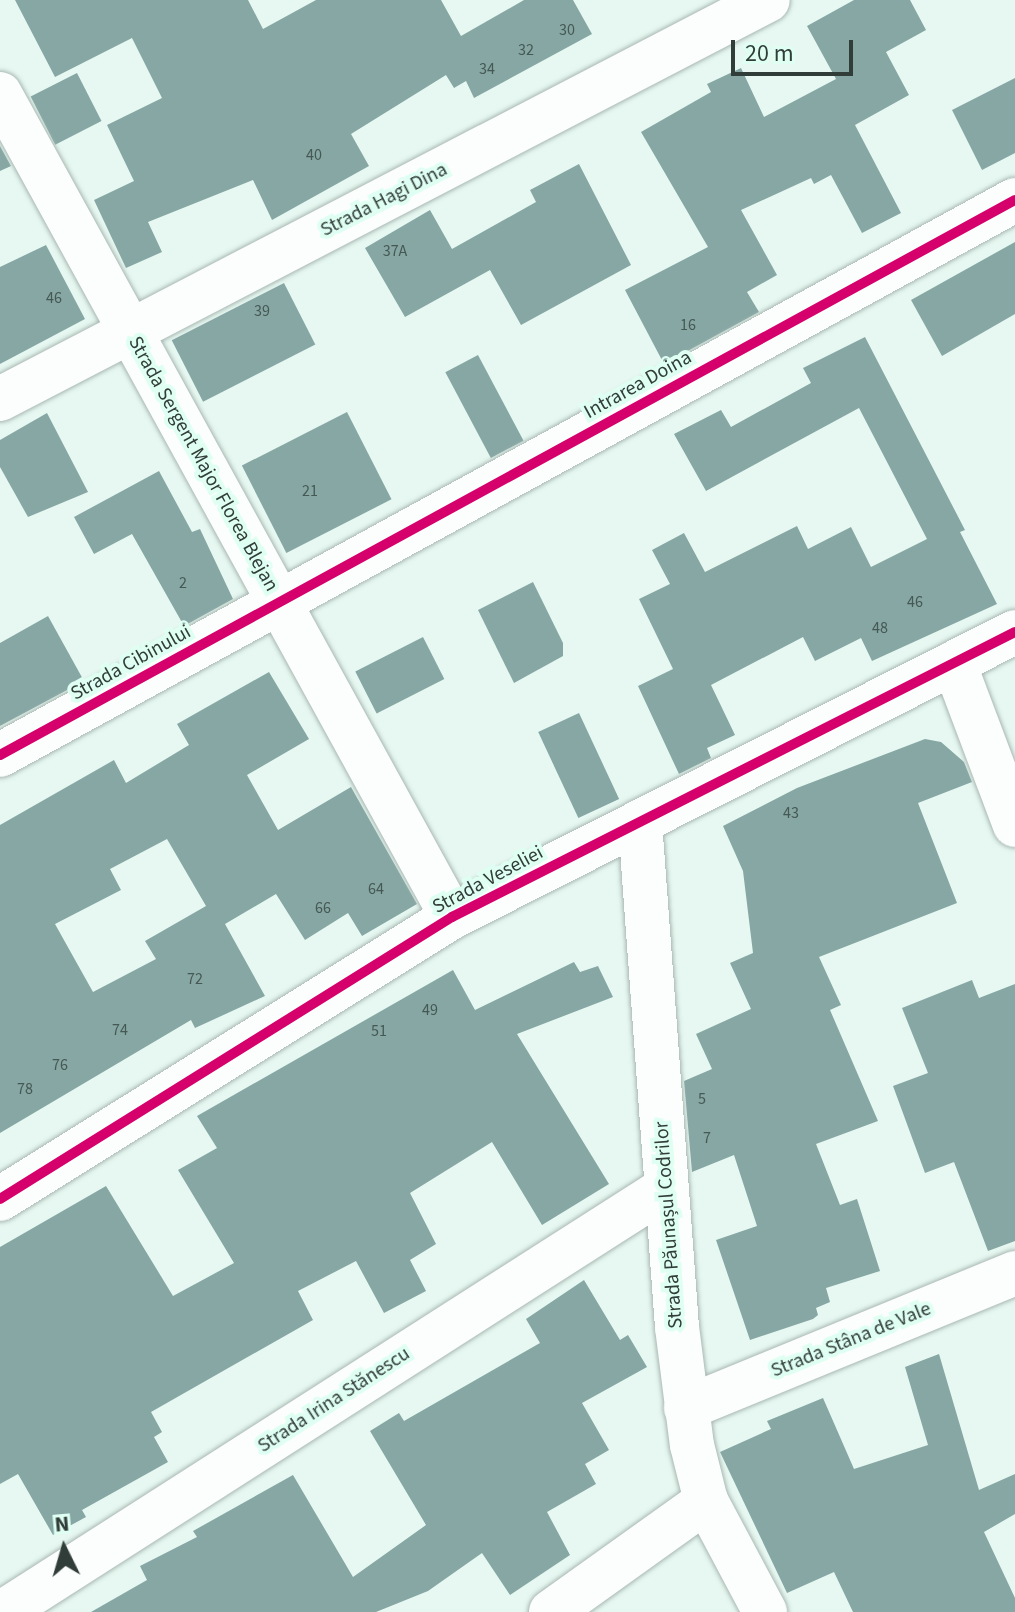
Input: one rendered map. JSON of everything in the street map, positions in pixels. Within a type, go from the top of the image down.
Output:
[{"type":"street","name":"Strada Hagi Dina","points":[[0,399],[768,0]]},
{"type":"street","name":"Strada Sergent Major Florea Blejan","points":[[0,94],[452,917]]},
{"type":"street","name":"Intrarea Doina","points":[[279,602],[1015,200]]},
{"type":"street","name":"Strada Cibinului","points":[[0,755],[279,602]]},
{"type":"street","name":"Strada Veseliei","points":[[0,1199],[452,917],[1015,632]]},
{"type":"street","points":[[954,663],[1015,825]]},
{"type":"street","name":"Strada Păunașul Codrilor","points":[[640,822],[666,1188],[686,1408],[706,1501],[765,1612]]},
{"type":"street","name":"Strada Irina Stănescu","points":[[3,1612],[666,1188]]},
{"type":"street","name":"Strada Stâna de Vale","points":[[686,1408],[1015,1273]]},
{"type":"street","points":[[551,1612],[706,1501]]},
{"type":"building","points":[[15,0],[248,0],[263,29],[316,0],[441,0],[461,36],[524,0],[573,0],[592,34],[474,98],[466,81],[454,88],[446,75],[351,134],[369,166],[272,220],[253,180],[148,222],[162,252],[126,268],[94,200],[134,181],[107,125],[162,98],[132,38],[55,77]]},
{"type":"building","points":[[854,0],[910,0],[926,30],[886,52],[909,95],[855,125],[901,213],[862,233],[831,175],[814,184],[811,178],[741,210],[777,275],[747,292],[759,312],[664,364],[625,290],[708,247],[641,132],[711,92],[707,84],[741,68],[764,117],[836,79],[807,26]]},
{"type":"building","points":[[77,73],[102,121],[55,145],[31,97]]},
{"type":"building","points":[[1015,78],[1015,153],[982,170],[952,110]]},
{"type":"building","points":[[0,146],[11,166],[0,171]]},
{"type":"building","points":[[579,164],[631,265],[521,325],[490,270],[405,317],[365,248],[430,210],[452,249],[536,202],[530,190]]},
{"type":"building","points":[[1015,242],[1015,314],[942,356],[911,300]]},
{"type":"building","points":[[46,245],[85,319],[0,364],[0,267]]},
{"type":"building","points":[[284,283],[315,344],[203,402],[172,340]]},
{"type":"building","points":[[865,337],[965,530],[960,532],[997,604],[872,661],[861,638],[815,661],[803,637],[711,685],[735,735],[707,748],[711,758],[679,774],[638,686],[673,669],[639,599],[670,584],[652,550],[684,533],[705,572],[797,526],[808,549],[851,527],[871,567],[927,539],[859,408],[706,491],[674,434],[721,410],[731,427],[811,383],[803,368]]},
{"type":"building","points":[[478,355],[524,441],[491,458],[445,372]]},
{"type":"building","points":[[347,412],[391,499],[286,553],[242,466]]},
{"type":"building","points":[[47,413],[88,492],[28,517],[0,467],[0,440]]},
{"type":"building","points":[[159,471],[192,532],[200,529],[233,599],[184,626],[132,534],[94,554],[74,517]]},
{"type":"building","points":[[533,582],[563,643],[563,656],[514,683],[478,610]]},
{"type":"building","points":[[48,616],[84,681],[0,726],[0,643]]},
{"type":"building","points":[[423,637],[444,679],[377,713],[355,672]]},
{"type":"building","points":[[269,672],[309,739],[247,775],[278,830],[351,787],[417,904],[362,936],[348,913],[305,940],[276,894],[225,924],[265,996],[195,1028],[191,1020],[0,1133],[0,825],[114,760],[126,783],[189,745],[177,724]],"holes":[[[167,839],[206,906],[145,941],[156,959],[93,992],[55,924],[121,890],[110,869]]]},
{"type":"building","points":[[579,713],[619,799],[578,818],[538,732]]},
{"type":"building","points":[[925,739],[941,742],[964,762],[972,782],[918,803],[957,903],[819,957],[841,1005],[830,1010],[878,1121],[816,1144],[840,1205],[857,1199],[880,1271],[826,1288],[830,1302],[816,1308],[818,1315],[813,1319],[750,1340],[716,1240],[757,1226],[734,1155],[692,1172],[684,1081],[712,1069],[696,1034],[751,1009],[730,963],[753,953],[743,871],[723,826],[797,788]]},
{"type":"building","points":[[574,962],[580,972],[598,966],[613,997],[517,1034],[609,1184],[542,1225],[492,1142],[410,1193],[436,1244],[410,1260],[426,1291],[384,1313],[356,1261],[298,1291],[313,1320],[151,1412],[162,1432],[154,1437],[168,1462],[82,1510],[86,1517],[53,1535],[18,1474],[0,1484],[0,1247],[106,1186],[173,1296],[234,1263],[178,1170],[217,1148],[197,1116],[453,970],[475,1010]]},
{"type":"building","points":[[972,980],[979,998],[1015,984],[1015,1241],[988,1251],[954,1162],[925,1173],[893,1086],[928,1073],[902,1008]]},
{"type":"building","points":[[584,1280],[620,1340],[628,1335],[647,1367],[582,1403],[609,1450],[585,1464],[596,1484],[547,1512],[570,1555],[510,1595],[482,1553],[428,1591],[376,1612],[91,1612],[147,1580],[140,1566],[197,1537],[193,1531],[293,1475],[353,1577],[426,1525],[370,1431],[399,1413],[404,1421],[540,1343],[526,1319]]},
{"type":"building","points":[[939,1354],[979,1490],[1015,1474],[1015,1514],[984,1532],[1015,1598],[1015,1612],[853,1612],[834,1572],[787,1593],[720,1452],[771,1429],[767,1421],[823,1398],[854,1469],[928,1445],[905,1367]]},
{"type":"cycle path","points":[[0,755],[1015,200]]},
{"type":"cycle path","points":[[0,1199],[452,917],[1015,632]]}]
